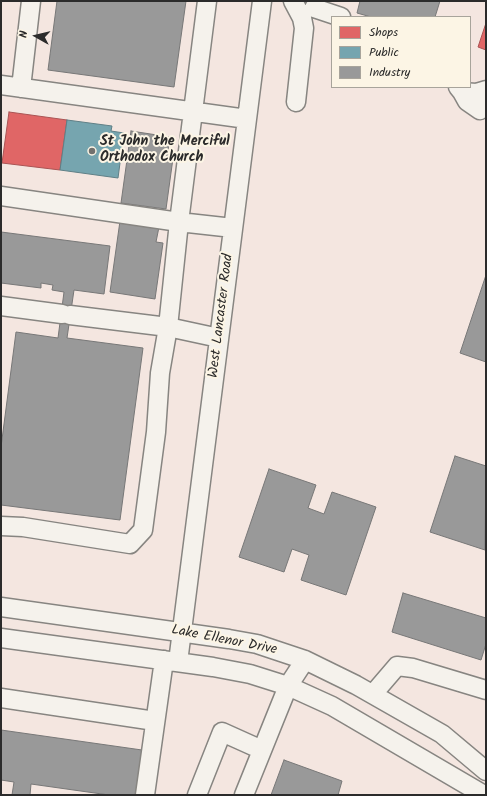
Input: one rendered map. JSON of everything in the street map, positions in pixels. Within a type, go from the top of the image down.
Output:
[{"type":"street","points":[[21,88],[31,1]]},
{"type":"street","points":[[1,526],[23,527],[130,544],[143,530],[156,432],[160,373],[168,327],[179,222],[194,111],[206,1]]},
{"type":"street","name":"West Lancaster Road","points":[[145,795],[155,721],[170,661],[181,631],[262,1]]},
{"type":"street","points":[[296,102],[304,28],[301,5],[338,16]]},
{"type":"street","points":[[1,85],[247,119]]},
{"type":"street","points":[[460,90],[476,93],[486,90]]},
{"type":"street","points":[[460,90],[467,101],[480,110],[486,105]]},
{"type":"street","points":[[1,196],[179,222],[233,228]]},
{"type":"street","points":[[1,306],[168,327],[219,338]]},
{"type":"street","name":"Lake Ellenor Drive","points":[[1,607],[181,631],[257,644],[306,660],[373,694],[442,734],[486,771]]},
{"type":"street","name":"Lake Ellenor Drive","points":[[1,638],[170,661],[250,674],[288,686],[362,722],[484,795]]},
{"type":"street","points":[[244,795],[288,686],[306,660]]},
{"type":"street","points":[[373,694],[397,666],[420,670],[486,690]]},
{"type":"street","points":[[1,698],[155,721]]},
{"type":"street","points":[[197,795],[222,732],[262,750]]},
{"type":"street","points":[[484,795],[486,791]]},
{"type":"shaded area","points":[[1,1],[486,1],[486,795],[1,795]]},
{"type":"building: Shops","points":[[486,23],[486,50],[478,47]]},
{"type":"building: Shops","points":[[9,112],[67,120],[60,170],[2,163]]},
{"type":"building: Public","name":"St John the Merciful Orthodox Church","points":[[67,120],[112,126],[111,131],[124,133],[118,178],[60,170]]},
{"type":"building: Industry","points":[[57,1],[186,1],[174,87],[48,70]]},
{"type":"building: Industry","points":[[360,1],[440,1],[435,16],[368,16],[357,13]]},
{"type":"building: Industry","points":[[131,131],[170,137],[168,150],[174,151],[166,209],[121,203]]},
{"type":"building: Industry","points":[[120,221],[159,227],[156,242],[163,243],[155,299],[110,292]]},
{"type":"building: Industry","points":[[1,232],[110,246],[104,294],[74,290],[67,338],[143,348],[120,520],[1,505],[1,447],[16,332],[58,338],[64,292],[52,290],[53,285],[41,283],[41,288],[1,283]]},
{"type":"building: Industry","points":[[486,275],[486,362],[460,353]]},
{"type":"building: Industry","points":[[455,456],[486,466],[485,550],[430,532]]},
{"type":"building: Industry","points":[[269,469],[316,485],[308,508],[324,514],[332,492],[376,507],[346,595],[301,580],[309,555],[292,549],[284,572],[239,557]]},
{"type":"building: Industry","points":[[403,593],[486,618],[486,644],[481,660],[392,632]]},
{"type":"building: Industry","points":[[1,730],[142,750],[136,795],[109,795],[31,784],[30,795],[12,795],[14,782],[1,780]]},
{"type":"building: Industry","points":[[284,760],[342,781],[338,795],[271,795]]},
{"type":"place","name":"St John the Merciful Orthodox Church","points":[[92,151]]}]
